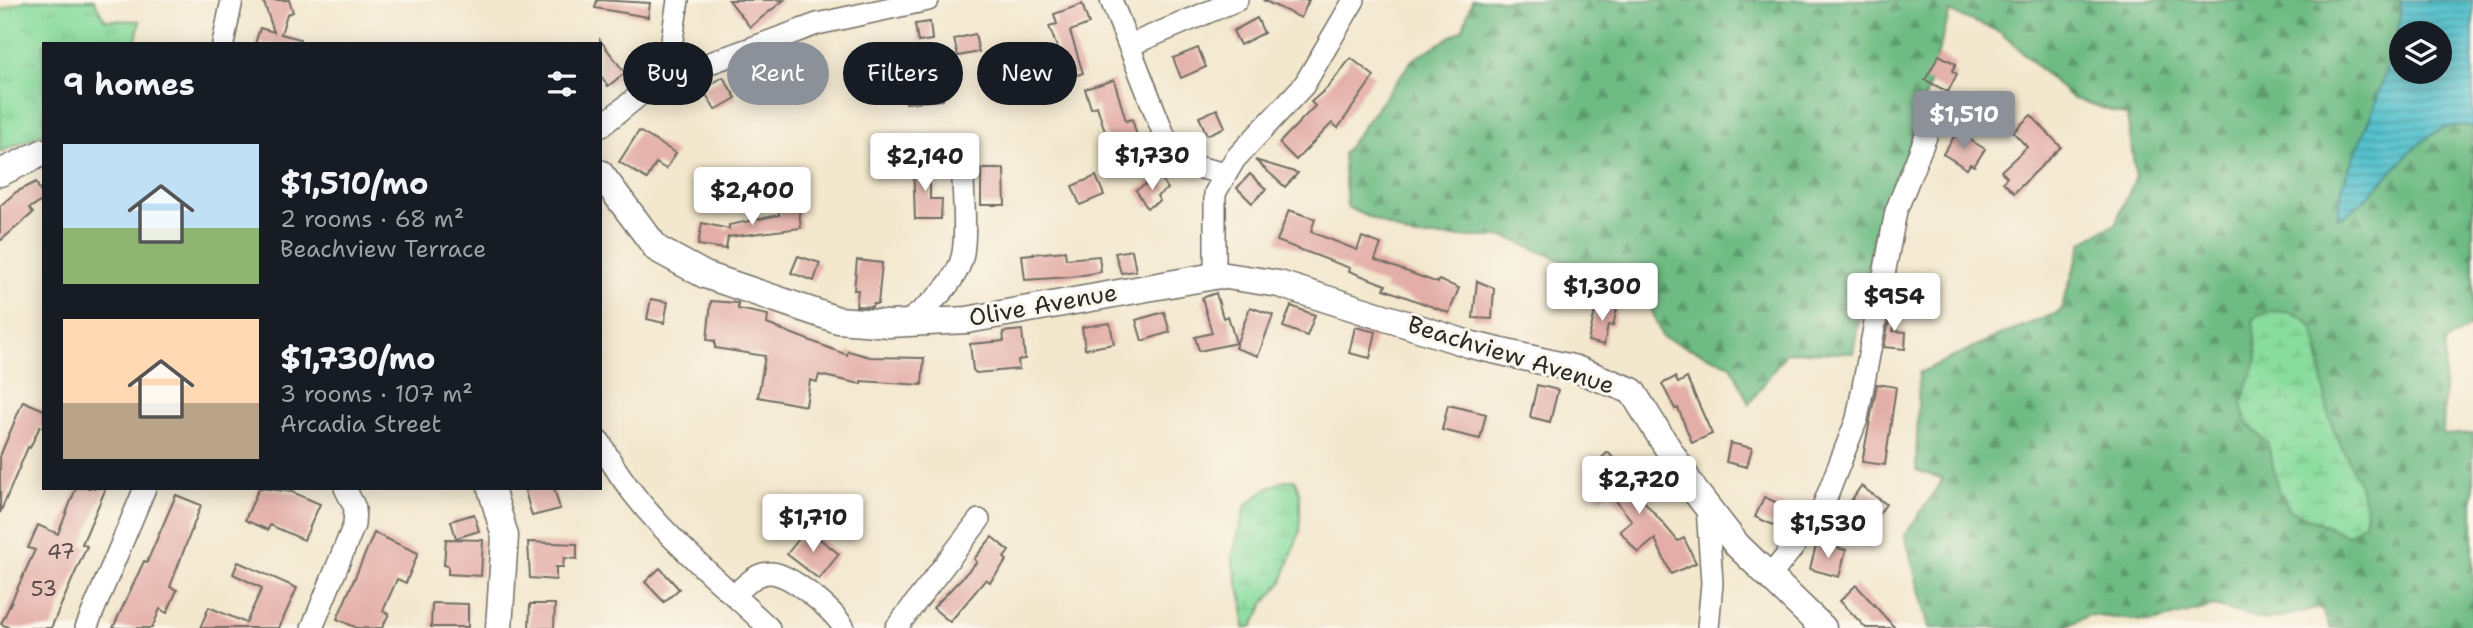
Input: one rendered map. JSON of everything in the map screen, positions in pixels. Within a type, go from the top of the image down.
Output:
[{"type":"street","points":[[223,42],[232,0]]},
{"type":"street","points":[[672,42],[678,0]]},
{"type":"street","points":[[713,62],[817,23],[928,0]]},
{"type":"street","points":[[1111,0],[1172,155],[1197,167],[1226,174]]},
{"type":"street","points":[[1130,45],[1237,0]]},
{"type":"street","points":[[1215,275],[1215,193],[1236,159],[1304,85],[1354,0]]},
{"type":"street","points":[[602,125],[627,105]]},
{"type":"street","points":[[1770,576],[1820,514],[1857,419],[1896,211],[1937,108]]},
{"type":"street","points":[[0,173],[42,153]]},
{"type":"street","points":[[904,324],[930,306],[945,288],[963,254],[963,175]]},
{"type":"street","name":"Olive Avenue","points":[[602,176],[657,249],[705,275],[838,320],[904,324],[967,320],[1215,275]]},
{"type":"street","name":"Beachview Avenue","points":[[1215,275],[1279,284],[1472,345],[1576,369],[1632,391],[1707,507],[1737,545],[1823,628]]},
{"type":"street","points":[[602,446],[613,467],[660,526],[769,628]]},
{"type":"street","points":[[86,628],[144,490]]},
{"type":"street","points":[[312,628],[354,525],[355,508],[346,490]]},
{"type":"street","points":[[492,490],[505,536],[499,628]]},
{"type":"street","points":[[1707,507],[1712,583],[1708,628]]},
{"type":"street","points":[[896,628],[979,520]]},
{"type":"street","points":[[734,595],[756,577],[770,573],[778,575],[821,603],[844,628]]},
{"type":"green space","points":[[27,0],[94,0],[105,20],[140,21],[135,42],[42,42],[42,134],[0,152],[0,10]]},
{"type":"green space","points":[[1472,0],[2473,0],[2473,325],[2445,342],[2443,435],[2473,433],[2473,628],[2330,628],[2321,608],[2265,620],[2215,606],[2152,622],[2089,615],[2063,628],[1929,628],[1905,535],[1943,479],[1916,470],[1919,373],[2002,334],[2060,312],[2083,242],[2115,224],[2136,177],[2127,116],[2072,98],[2000,32],[1950,12],[1917,126],[1874,235],[1853,353],[1787,352],[1749,404],[1731,365],[1662,337],[1646,296],[1506,237],[1412,237],[1347,207],[1343,154],[1412,60],[1463,29]]},
{"type":"green space","points":[[2269,311],[2302,317],[2314,332],[2331,423],[2364,499],[2365,523],[2347,535],[2290,510],[2278,489],[2268,444],[2246,422],[2242,402],[2257,359],[2253,321],[2259,314]]},
{"type":"green space","points":[[1286,480],[1295,480],[1300,495],[1300,531],[1282,582],[1264,604],[1253,626],[1244,628],[1243,604],[1232,558],[1246,505],[1268,488]]},
{"type":"water","points":[[2401,0],[2473,0],[2473,127],[2453,126],[2435,132],[2402,160],[2354,209],[2337,218],[2343,184],[2376,102],[2389,60],[2389,84],[2452,84],[2452,21],[2399,21]]},
{"type":"building","points":[[263,0],[289,0],[293,12],[287,14],[281,34],[300,39],[300,42],[256,42],[260,28],[274,32]]},
{"type":"building","points":[[597,0],[650,3],[648,17],[595,8]]},
{"type":"building","points":[[729,0],[784,0],[750,27]]},
{"type":"building","points":[[1263,0],[1309,0],[1301,18]]},
{"type":"building","points":[[1082,4],[1089,24],[1070,31],[1073,42],[1055,42],[1049,26],[1057,24],[1054,14]]},
{"type":"building","points":[[1257,18],[1264,33],[1240,45],[1233,31]]},
{"type":"building","points":[[930,22],[932,40],[918,42],[915,24]]},
{"type":"building","points":[[975,34],[977,52],[963,55],[963,42],[955,42],[954,39]]},
{"type":"building","points":[[602,43],[623,70],[623,75],[608,86],[602,78]]},
{"type":"building","points":[[1198,48],[1206,67],[1181,78],[1173,58]]},
{"type":"building","points":[[1077,54],[1083,73],[1077,75]]},
{"type":"building","points":[[1939,55],[1956,64],[1952,71],[1957,74],[1948,92],[1925,80]]},
{"type":"building","points":[[1351,58],[1374,76],[1338,128],[1332,123],[1296,160],[1279,143],[1315,106],[1311,102],[1327,88]]},
{"type":"building","points":[[723,77],[727,83],[727,103],[715,110],[712,105],[713,83]]},
{"type":"building","points":[[1114,80],[1126,121],[1132,119],[1137,136],[1132,137],[1135,147],[1112,154],[1097,106],[1091,108],[1085,89]]},
{"type":"building","points":[[1217,109],[1225,127],[1207,135],[1199,117]]},
{"type":"building","points":[[2031,115],[2061,147],[2014,193],[2003,182],[2007,177],[2001,171],[2027,147],[2013,132]]},
{"type":"building","points":[[639,131],[676,153],[666,169],[656,163],[647,179],[619,162]]},
{"type":"building","points":[[1957,132],[1985,149],[1974,166],[1970,164],[1967,169],[1943,154]]},
{"type":"building","points":[[1255,160],[1298,173],[1285,187]]},
{"type":"building","points":[[913,161],[930,162],[930,199],[942,199],[941,219],[915,219]]},
{"type":"building","points":[[981,169],[1004,169],[1005,205],[981,205]]},
{"type":"building","points":[[1250,174],[1266,189],[1252,203],[1237,188]]},
{"type":"building","points":[[1096,176],[1104,195],[1080,205],[1072,186]]},
{"type":"building","points":[[1160,176],[1168,189],[1157,196],[1160,201],[1147,208],[1136,190]]},
{"type":"building","points":[[36,182],[42,201],[29,208],[33,213],[0,241],[0,206],[16,192]]},
{"type":"building","points":[[798,202],[801,228],[728,237],[726,249],[698,245],[702,223],[729,229],[729,225],[779,215],[778,205]]},
{"type":"building","points":[[1289,210],[1315,219],[1311,232],[1357,250],[1362,237],[1381,244],[1375,260],[1459,288],[1449,313],[1384,289],[1386,285],[1349,271],[1350,268],[1277,241]]},
{"type":"building","points":[[1132,250],[1136,271],[1121,273],[1115,253]]},
{"type":"building","points":[[1065,251],[1066,259],[1099,256],[1101,272],[1025,280],[1022,255]]},
{"type":"building","points":[[798,256],[820,263],[814,281],[791,273]]},
{"type":"building","points":[[857,260],[882,263],[878,304],[873,304],[872,307],[856,306],[858,290],[854,290]]},
{"type":"building","points":[[1477,281],[1494,288],[1492,319],[1473,318]]},
{"type":"building","points":[[1216,293],[1223,318],[1228,316],[1236,343],[1199,351],[1195,337],[1212,333],[1202,298]]},
{"type":"building","points":[[651,299],[668,302],[664,323],[647,319]]},
{"type":"building","points":[[1893,299],[1896,299],[1893,331],[1906,332],[1905,349],[1884,347]]},
{"type":"building","points":[[711,301],[738,303],[738,309],[768,315],[767,324],[847,355],[848,351],[870,357],[924,358],[922,385],[861,381],[861,384],[819,375],[817,382],[810,380],[806,406],[758,397],[765,356],[715,348],[715,341],[707,340]]},
{"type":"building","points":[[1597,303],[1617,308],[1613,326],[1608,325],[1604,345],[1588,341]]},
{"type":"building","points":[[1291,306],[1315,315],[1307,336],[1283,327]]},
{"type":"building","points":[[1250,307],[1273,315],[1258,356],[1235,348]]},
{"type":"building","points":[[1164,312],[1170,332],[1142,341],[1136,320]]},
{"type":"building","points":[[1110,323],[1114,344],[1085,349],[1082,327]]},
{"type":"building","points":[[1355,327],[1376,332],[1370,358],[1349,353]]},
{"type":"building","points":[[1022,330],[1025,359],[1018,360],[1019,369],[976,373],[973,370],[970,344],[1004,341],[1003,332]]},
{"type":"building","points":[[1675,377],[1678,383],[1687,378],[1712,434],[1692,443],[1678,408],[1675,409],[1662,384]]},
{"type":"building","points":[[1877,384],[1896,387],[1885,465],[1862,462]]},
{"type":"building","points":[[1537,385],[1558,390],[1550,422],[1530,417]]},
{"type":"building","points":[[23,401],[42,409],[42,427],[40,426],[30,448],[28,447],[0,513],[0,456]]},
{"type":"building","points":[[1448,405],[1486,414],[1480,439],[1442,430]]},
{"type":"building","points":[[1730,443],[1752,448],[1747,467],[1726,462]]},
{"type":"building","points":[[1608,452],[1634,483],[1631,486],[1678,541],[1684,538],[1696,563],[1671,574],[1655,539],[1638,553],[1620,531],[1632,521],[1609,492],[1601,499],[1591,487],[1594,483],[1589,477],[1599,469],[1595,464]]},
{"type":"building","points":[[1861,486],[1886,504],[1870,527],[1851,514],[1855,508],[1849,504]]},
{"type":"building","points":[[75,490],[105,490],[82,544],[87,546],[51,628],[10,628],[1,624],[35,550],[28,548],[38,525],[58,534]]},
{"type":"building","points":[[258,490],[292,492],[320,504],[304,540],[270,525],[268,530],[245,520]]},
{"type":"building","points":[[555,490],[560,509],[532,516],[525,491]]},
{"type":"building","points":[[176,495],[201,505],[170,587],[177,590],[167,613],[160,609],[152,628],[113,628],[144,561],[147,562]]},
{"type":"building","points":[[1764,497],[1787,507],[1778,527],[1755,517]]},
{"type":"building","points":[[474,514],[479,531],[456,538],[451,521]]},
{"type":"building","points":[[807,529],[839,554],[819,579],[787,554]]},
{"type":"building","points":[[374,533],[418,553],[406,583],[397,579],[383,611],[389,614],[382,628],[357,628],[337,619]]},
{"type":"building","points":[[992,537],[1009,551],[1004,558],[1007,560],[990,582],[986,579],[950,622],[933,608],[977,562],[974,559]]},
{"type":"building","points":[[446,539],[483,540],[481,576],[448,574],[448,566],[444,565]]},
{"type":"building","points":[[528,542],[577,544],[577,559],[564,558],[563,567],[556,567],[556,580],[530,578]]},
{"type":"building","points":[[1817,542],[1846,550],[1839,577],[1810,569]]},
{"type":"building","points":[[238,562],[297,588],[279,628],[200,628],[209,607],[246,623],[262,588],[233,574]]},
{"type":"building","points":[[660,568],[679,589],[664,602],[645,582]]},
{"type":"building","points":[[1856,585],[1895,628],[1866,628],[1840,601]]},
{"type":"building","points":[[432,603],[468,604],[468,627],[431,627]]},
{"type":"building","points":[[530,604],[555,604],[554,628],[529,628]]}]
